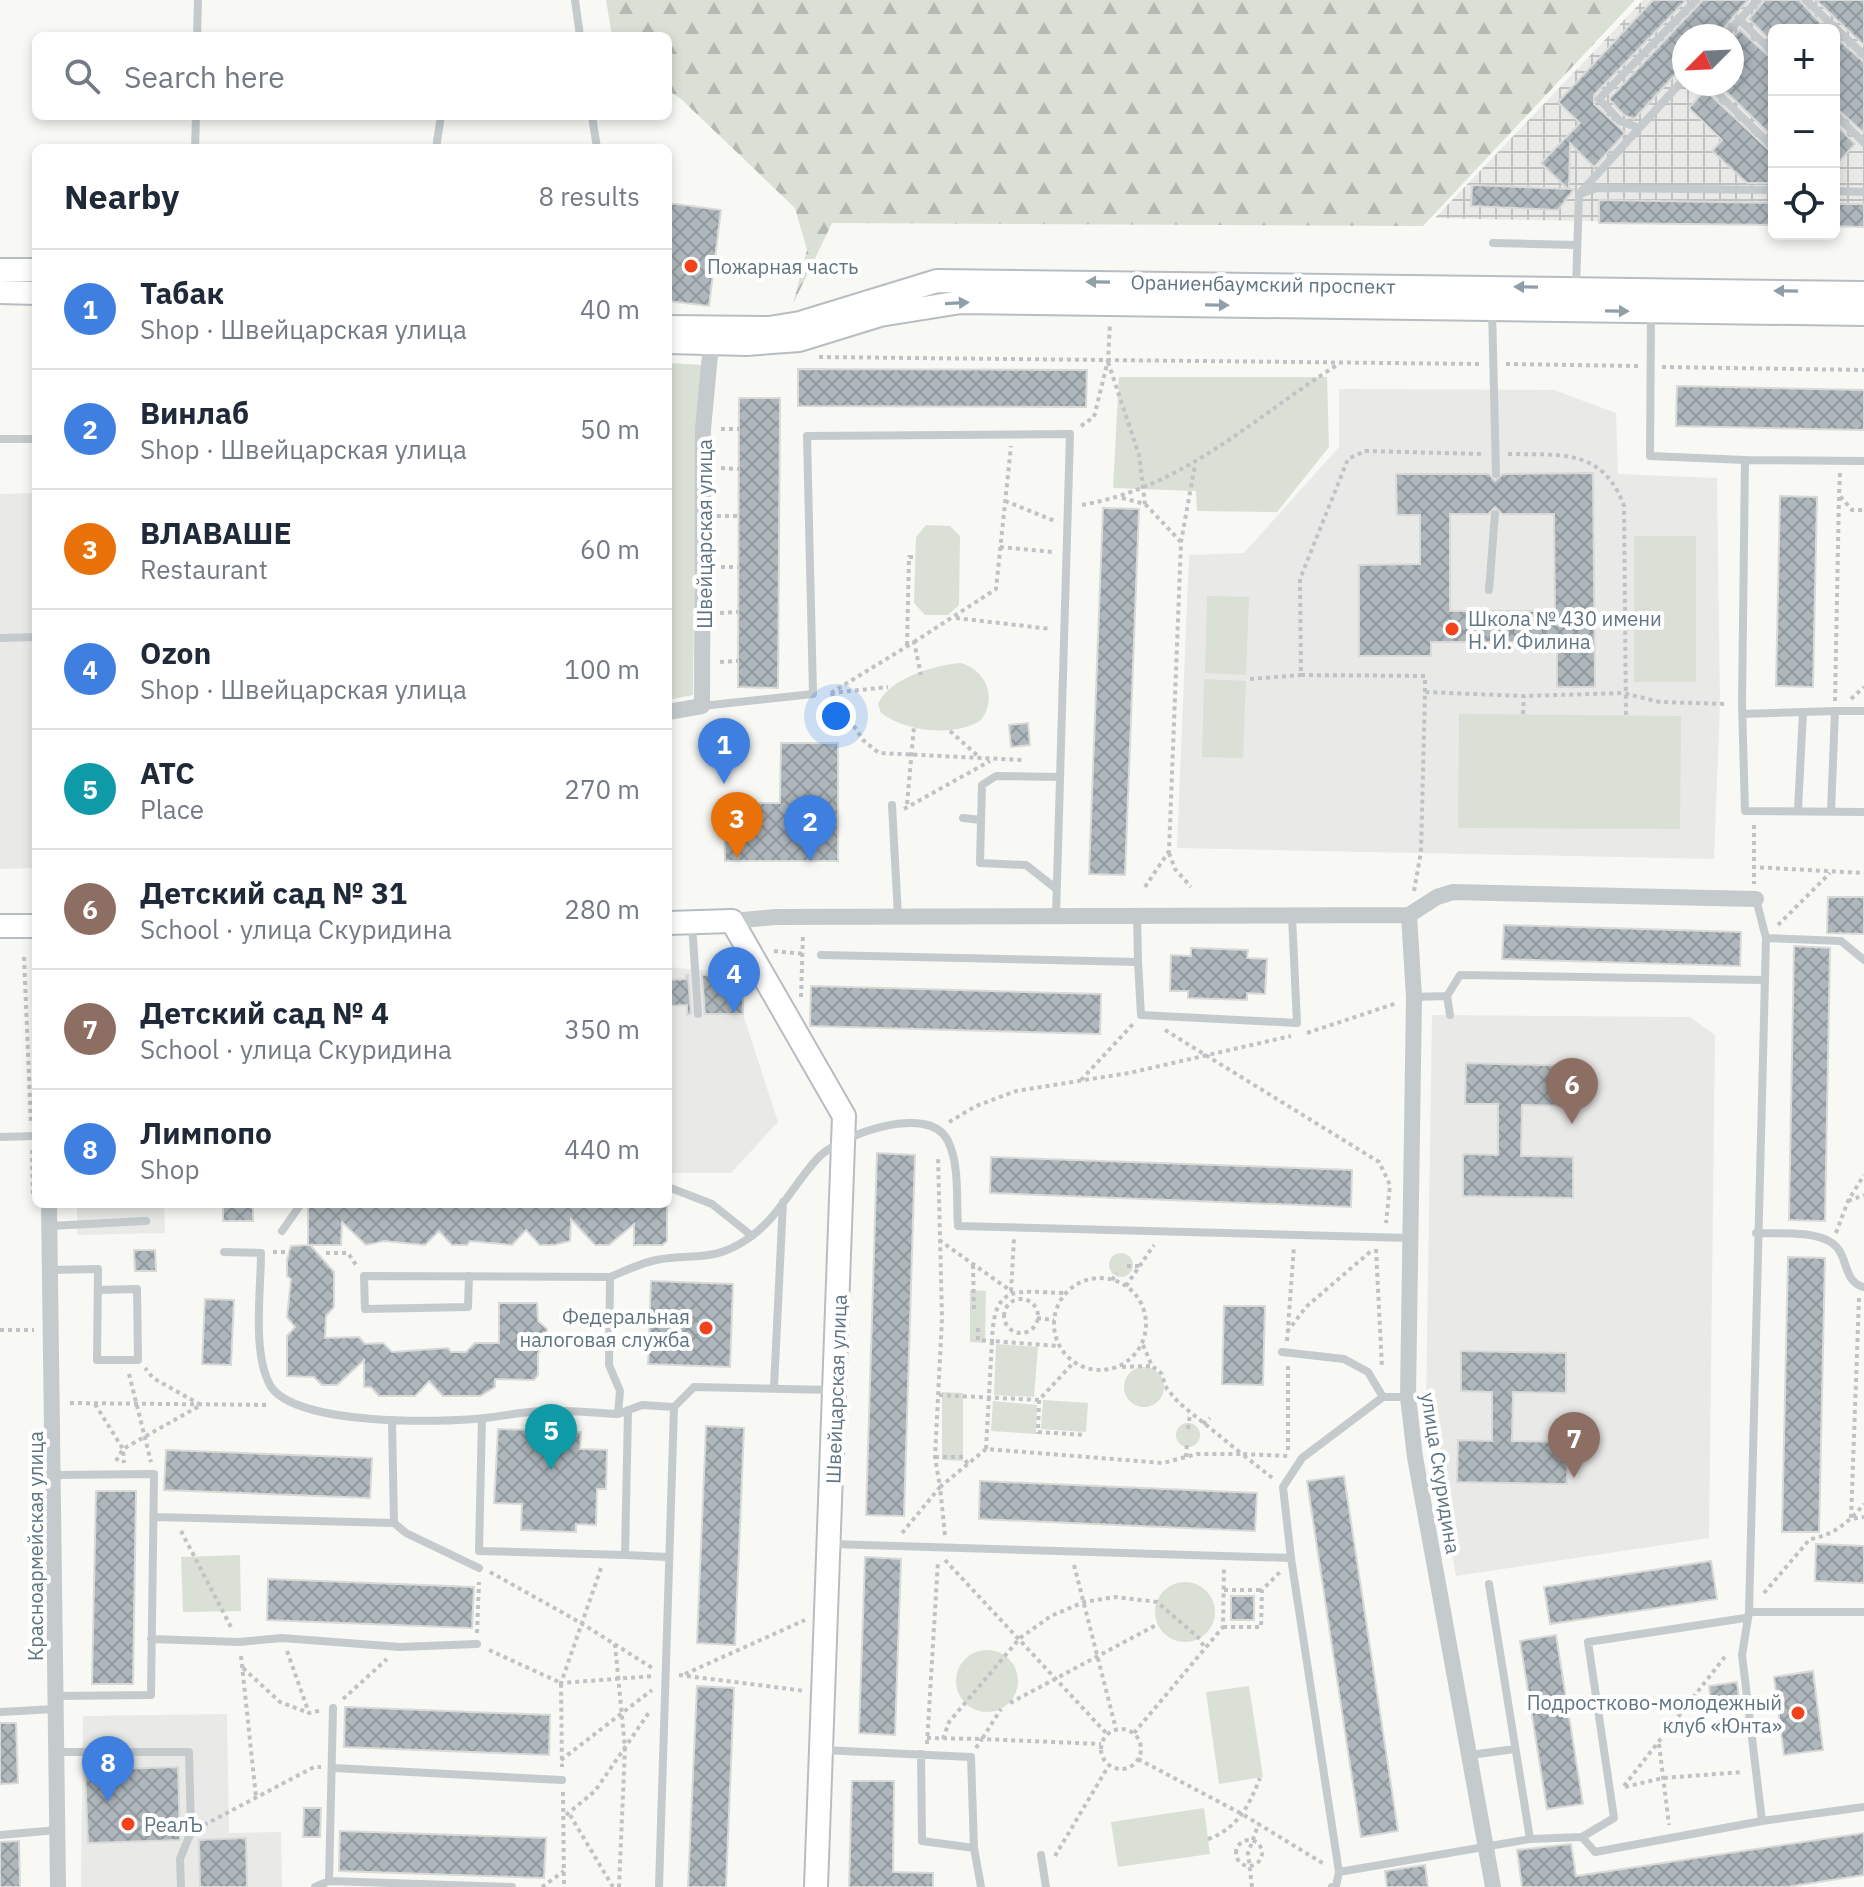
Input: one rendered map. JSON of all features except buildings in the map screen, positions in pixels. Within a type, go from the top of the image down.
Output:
[{"type":"main road","points":[[0,270],[32,270]]},
{"type":"main road","name":"Ораниенбаумский проспект","points":[[672,341],[800,323],[937,281],[1575,299],[1651,312],[1864,314]]},
{"type":"main road","name":"Ораниенбаумский проспект","points":[[672,328],[712,336],[799,340],[880,315],[961,302],[1491,308],[1652,288],[1864,293]]},
{"type":"main road","points":[[1651,312],[1652,288]]},
{"type":"main road","points":[[0,292],[32,293]]},
{"type":"main road","points":[[672,923],[732,921]]},
{"type":"main road","name":"Швейцарская улица","points":[[732,921],[844,1116],[816,1887]]},
{"type":"main road","points":[[0,926],[32,926]]},
{"type":"street","name":"Швейцарская улица","points":[[702,706],[703,429],[712,336]]},
{"type":"street","points":[[672,711],[702,706]]},
{"type":"street","points":[[732,921],[898,917],[1409,915],[1437,897],[1453,892],[1756,899]]},
{"type":"street","name":"улица Скуридина","points":[[1409,915],[1414,997],[1408,1397],[1415,1457],[1493,1887]]},
{"type":"street","name":"Красноармейская улица","points":[[49,1208],[58,1887]]},
{"type":"lane","points":[[197,32],[198,0]]},
{"type":"lane","points":[[575,0],[579,32]]},
{"type":"lane","points":[[1639,128],[1620,121],[1599,99],[1696,0]]},
{"type":"lane","points":[[1735,24],[1758,0]]},
{"type":"lane","points":[[1806,0],[1864,55]]},
{"type":"lane","points":[[1739,19],[1768,48]]},
{"type":"lane","points":[[1575,299],[1579,194],[1672,92]]},
{"type":"lane","points":[[1720,96],[1768,142]]},
{"type":"lane","points":[[1840,119],[1864,143]]},
{"type":"lane","points":[[195,144],[196,120]]},
{"type":"lane","points":[[437,144],[440,120]]},
{"type":"lane","points":[[593,120],[596,144]]},
{"type":"lane","points":[[1579,194],[1597,188],[1768,190]]},
{"type":"lane","points":[[1840,191],[1864,192]]},
{"type":"lane","points":[[1493,243],[1577,245]]},
{"type":"lane","points":[[1491,308],[1496,474]]},
{"type":"lane","points":[[1651,312],[1650,456],[1864,461]]},
{"type":"lane","points":[[702,706],[813,694],[807,436],[1070,434],[1062,762],[1054,887],[1056,916]]},
{"type":"lane","points":[[0,439],[32,439]]},
{"type":"lane","points":[[1745,460],[1742,709],[1745,811],[1864,812]]},
{"type":"lane","points":[[1489,590],[1495,514]]},
{"type":"lane","points":[[0,638],[32,637]]},
{"type":"lane","points":[[1742,709],[1864,711]]},
{"type":"lane","points":[[1831,811],[1835,711]]},
{"type":"lane","points":[[1798,810],[1803,712]]},
{"type":"lane","points":[[1054,887],[1026,865],[980,863],[982,785],[996,776],[1060,777]]},
{"type":"lane","points":[[892,805],[898,917]]},
{"type":"lane","points":[[963,818],[981,820]]},
{"type":"lane","points":[[1756,899],[1766,938],[1747,1615],[1742,1655],[1762,1821]]},
{"type":"lane","points":[[1137,916],[1141,1015],[1297,1023],[1292,915]]},
{"type":"lane","points":[[692,923],[698,1014]]},
{"type":"lane","points":[[1766,938],[1841,941],[1864,960]]},
{"type":"lane","points":[[821,955],[1138,962]]},
{"type":"lane","points":[[1450,1015],[1447,996],[1460,975],[1763,980]]},
{"type":"lane","points":[[1414,997],[1447,996]]},
{"type":"lane","points":[[469,1276],[468,1307],[365,1309],[364,1276],[469,1276],[610,1277],[655,1260],[720,1255],[752,1236],[819,1156],[845,1139],[882,1125],[926,1126],[939,1130],[947,1139],[954,1160],[958,1226],[1380,1241],[1409,1238]]},
{"type":"lane","points":[[0,1137],[32,1136]]},
{"type":"lane","points":[[672,1189],[712,1204],[752,1236]]},
{"type":"lane","points":[[774,1387],[783,1202]]},
{"type":"lane","points":[[282,1231],[298,1208]]},
{"type":"lane","points":[[50,1226],[146,1221]]},
{"type":"lane","points":[[1756,1233],[1813,1236],[1832,1243],[1841,1253],[1849,1277],[1862,1287]]},
{"type":"lane","points":[[224,1252],[261,1253],[261,1362],[271,1387],[290,1405],[343,1416],[392,1420],[482,1419],[544,1411],[618,1414],[642,1405],[674,1407]]},
{"type":"lane","points":[[51,1270],[98,1269],[97,1360],[138,1360],[137,1289],[98,1290]]},
{"type":"lane","points":[[610,1277],[609,1365],[620,1391],[618,1414]]},
{"type":"lane","points":[[1282,1352],[1344,1359],[1368,1372],[1383,1397]]},
{"type":"lane","points":[[659,1887],[663,1675],[674,1407],[694,1387],[836,1390]]},
{"type":"lane","points":[[1332,1887],[1336,1886],[1339,1872],[1283,1487],[1298,1465],[1328,1436],[1383,1397],[1408,1397]]},
{"type":"lane","points":[[625,1555],[628,1410]]},
{"type":"lane","points":[[482,1419],[479,1551],[668,1557]]},
{"type":"lane","points":[[392,1420],[394,1523]]},
{"type":"lane","points":[[0,1712],[56,1702],[151,1695],[154,1474],[55,1475]]},
{"type":"lane","points":[[155,1517],[394,1523],[406,1533],[479,1568]]},
{"type":"lane","points":[[830,1544],[946,1545],[1071,1554],[1291,1558]]},
{"type":"lane","points":[[1489,1584],[1530,1839]]},
{"type":"lane","points":[[1339,1872],[1530,1839],[1582,1837],[1614,1818],[1588,1642],[1747,1615],[1864,1612]]},
{"type":"lane","points":[[151,1639],[239,1642],[282,1638],[400,1647],[477,1644]]},
{"type":"lane","points":[[329,1881],[333,1708]]},
{"type":"lane","points":[[1470,1755],[1515,1749]]},
{"type":"lane","points":[[822,1750],[971,1757],[974,1848],[981,1887]]},
{"type":"lane","points":[[57,1752],[189,1752],[191,1832],[180,1859],[181,1887]]},
{"type":"lane","points":[[924,1754],[922,1841],[974,1848]]},
{"type":"lane","points":[[334,1768],[562,1780]]},
{"type":"lane","points":[[1582,1837],[1595,1852],[1670,1836],[1864,1807]]},
{"type":"lane","points":[[0,1835],[57,1830]]},
{"type":"lane","points":[[1041,1855],[1046,1887]]},
{"type":"lane","points":[[315,1887],[329,1881],[512,1887]]},
{"type":"path","points":[[1070,434],[1094,417],[1108,360],[1110,321]]},
{"type":"path","points":[[806,356],[1864,370]]},
{"type":"path","points":[[1108,360],[1139,455],[1145,504]]},
{"type":"path","points":[[1068,507],[1122,498],[1195,465],[1339,364]]},
{"type":"path","points":[[831,693],[996,589],[1012,433]]},
{"type":"path","points":[[1301,675],[1300,579],[1348,459],[1365,451],[1574,455],[1596,466],[1618,490],[1624,506],[1623,693],[1626,715]]},
{"type":"path","points":[[1835,711],[1840,461]]},
{"type":"path","points":[[1191,887],[1175,869],[1169,851],[1181,542],[1195,465]]},
{"type":"path","points":[[1839,495],[1852,510],[1864,510]]},
{"type":"path","points":[[1122,498],[1145,504],[1181,542]]},
{"type":"path","points":[[1005,501],[1062,524]]},
{"type":"path","points":[[1000,547],[1066,554]]},
{"type":"path","points":[[907,645],[909,557],[915,557]]},
{"type":"path","points":[[954,617],[1064,630]]},
{"type":"path","points":[[914,642],[921,675]]},
{"type":"path","points":[[1250,679],[1301,675],[1425,676],[1421,860],[1409,915]]},
{"type":"path","points":[[831,693],[888,687]]},
{"type":"path","points":[[1425,692],[1524,696],[1623,693],[1660,702],[1742,709]]},
{"type":"path","points":[[831,693],[871,748],[885,755],[1062,762]]},
{"type":"path","points":[[1523,714],[1524,696]]},
{"type":"path","points":[[907,806],[914,727]]},
{"type":"path","points":[[950,731],[980,759]]},
{"type":"path","points":[[892,821],[907,806],[992,759]]},
{"type":"path","points":[[1755,811],[1752,867],[1864,873]]},
{"type":"path","points":[[1145,887],[1169,851]]},
{"type":"path","points":[[1766,938],[1830,873]]},
{"type":"path","points":[[801,1000],[803,927]]},
{"type":"path","points":[[763,949],[821,955]]},
{"type":"path","points":[[939,1130],[976,1106],[1016,1091],[1208,1057],[1289,1038],[1414,997]]},
{"type":"path","points":[[1081,1080],[1141,1015],[1379,1162],[1390,1185],[1380,1241],[1382,1375]]},
{"type":"path","points":[[1289,1038],[1297,1023]]},
{"type":"path","points":[[938,1148],[939,1395],[935,1457],[946,1545]]},
{"type":"path","points":[[1832,1243],[1848,1201],[1864,1175]]},
{"type":"path","points":[[1848,1201],[1864,1195]]},
{"type":"path","points":[[1011,1291],[1015,1226]]},
{"type":"path","points":[[1126,1286],[1164,1231]]},
{"type":"path","points":[[939,1240],[1011,1291],[1016,1301]]},
{"type":"path","points":[[1287,1332],[1306,1307],[1380,1241]]},
{"type":"path","points":[[271,1252],[290,1252]]},
{"type":"path","points":[[326,1253],[348,1253],[364,1276]]},
{"type":"path","points":[[973,1265],[974,1311]]},
{"type":"path","points":[[1127,1266],[1140,1266]]},
{"type":"path","points":[[1112,1280],[1117,1273]]},
{"type":"path","points":[[1152,1366],[1119,1366],[1098,1371],[1074,1362],[1059,1346],[1054,1320],[1067,1293],[1085,1281],[1112,1280],[1126,1286],[1139,1298],[1145,1314],[1143,1343],[1152,1366],[1161,1373],[1167,1389],[1190,1414],[1283,1487]]},
{"type":"path","points":[[1851,1519],[1862,1287]]},
{"type":"path","points":[[986,1449],[994,1312],[1002,1297],[1011,1291],[1067,1293]]},
{"type":"path","points":[[994,1312],[1005,1312],[1016,1301]]},
{"type":"path","points":[[1005,1312],[1008,1327],[1023,1333],[1031,1330],[1037,1318],[1031,1303],[1016,1301]]},
{"type":"path","points":[[1037,1318],[1054,1320]]},
{"type":"path","points":[[978,1328],[978,1340],[1059,1346]]},
{"type":"path","points":[[0,1330],[52,1329]]},
{"type":"path","points":[[1022,1343],[1023,1333]]},
{"type":"path","points":[[1119,1366],[1136,1354],[1143,1343]]},
{"type":"path","points":[[125,1360],[154,1474]]},
{"type":"path","points":[[138,1360],[153,1378],[201,1405]]},
{"type":"path","points":[[1074,1362],[1039,1400],[1038,1432],[1085,1435]]},
{"type":"path","points":[[939,1395],[1039,1400]]},
{"type":"path","points":[[68,1403],[290,1405]]},
{"type":"path","points":[[94,1403],[123,1449],[125,1473]]},
{"type":"path","points":[[110,1473],[123,1449],[201,1405]]},
{"type":"path","points":[[1188,1429],[1190,1414]]},
{"type":"path","points":[[1203,1424],[1210,1418]]},
{"type":"path","points":[[1186,1457],[1187,1443]]},
{"type":"path","points":[[892,1545],[940,1487],[986,1449],[1163,1463],[1186,1457],[1288,1455],[1298,1465]]},
{"type":"path","points":[[935,1457],[963,1457],[968,1464]]},
{"type":"path","points":[[1747,1615],[1810,1539],[1823,1537],[1851,1519],[1864,1504]]},
{"type":"path","points":[[1851,1519],[1864,1517]]},
{"type":"path","points":[[924,1754],[939,1554],[1107,1734]]},
{"type":"path","points":[[1071,1554],[1116,1729]]},
{"type":"path","points":[[564,1887],[568,1815],[562,1780],[561,1683],[606,1555]]},
{"type":"path","points":[[1134,1733],[1223,1627],[1224,1557]]},
{"type":"path","points":[[663,1675],[581,1623],[479,1568],[477,1644],[561,1683],[683,1675],[824,1693]]},
{"type":"path","points":[[1223,1627],[1261,1627],[1262,1590],[1284,1568]]},
{"type":"path","points":[[1224,1590],[1262,1590]]},
{"type":"path","points":[[943,1739],[949,1722],[1020,1638],[1051,1616],[1084,1602],[1115,1597],[1157,1602],[1200,1639],[1205,1649]]},
{"type":"path","points":[[683,1675],[792,1624],[828,1612]]},
{"type":"path","points":[[1010,1703],[1158,1624]]},
{"type":"path","points":[[282,1638],[309,1713]]},
{"type":"path","points":[[615,1644],[625,1748],[616,1887]]},
{"type":"path","points":[[243,1668],[280,1702],[309,1713],[333,1708],[400,1647]]},
{"type":"path","points":[[1730,1651],[1622,1788],[1663,1778],[1756,1771]]},
{"type":"path","points":[[561,1760],[653,1689],[650,1710],[625,1748],[595,1791],[568,1815]]},
{"type":"path","points":[[971,1757],[1001,1709]]},
{"type":"path","points":[[1116,1729],[1134,1733],[1140,1745],[1138,1759],[1125,1768],[1109,1765],[1104,1760],[1101,1744],[1107,1734],[1116,1729]]},
{"type":"path","points":[[927,1738],[1101,1744]]},
{"type":"path","points":[[1659,1744],[1670,1836]]},
{"type":"path","points":[[1138,1759],[1259,1823],[1339,1872]]},
{"type":"path","points":[[1044,1875],[1109,1765]]},
{"type":"path","points":[[191,1832],[314,1767],[334,1768]]},
{"type":"path","points":[[1208,1839],[1228,1830],[1242,1814],[1260,1778]]},
{"type":"path","points":[[568,1815],[616,1887]]},
{"type":"path","points":[[1252,1887],[1250,1866],[1259,1823]]},
{"type":"path","points":[[1253,1841],[1261,1847],[1261,1854],[1259,1861],[1250,1866],[1240,1863],[1236,1850],[1243,1842],[1253,1841]]},
{"type":"path","points":[[542,1887],[564,1871]]},
{"type":"shaded area","points":[[1643,0],[1864,0],[1864,227],[1840,226],[1840,24],[1768,24],[1768,225],[1435,218]]},
{"type":"shaded area","name":"Школа № 430 имени Н. И. Филина","points":[[1339,389],[1554,390],[1616,413],[1618,474],[1717,478],[1720,704],[1714,859],[1177,848],[1189,555],[1244,553],[1339,447]]},
{"type":"shaded area","points":[[32,493],[32,868],[0,869],[0,494]]},
{"type":"shaded area","points":[[672,967],[743,974],[743,1014],[778,1122],[731,1173],[672,1173]]},
{"type":"shaded area","points":[[1432,1015],[1690,1017],[1715,1035],[1709,1538],[1456,1576],[1426,1409]]},
{"type":"shaded area","points":[[77,1208],[164,1208],[165,1233],[77,1235]]},
{"type":"shaded area","points":[[227,1714],[229,1833],[281,1832],[282,1887],[81,1887],[83,1716]]},
{"type":"green space","points":[[606,0],[1635,0],[1423,226],[832,223],[793,304],[807,250],[795,208],[672,93],[672,32],[611,32]]},
{"type":"green space","points":[[672,363],[703,365],[696,429],[693,695],[672,699]]},
{"type":"green space","points":[[1119,377],[1327,377],[1329,447],[1277,512],[1197,511],[1196,491],[1113,488]]},
{"type":"green space","points":[[926,525],[950,526],[960,536],[959,605],[948,615],[925,615],[914,603],[916,537]]},
{"type":"green space","points":[[1634,536],[1696,536],[1696,682],[1634,682]]},
{"type":"green space","points":[[1207,596],[1249,597],[1246,675],[1205,673]]},
{"type":"green space","points":[[961,663],[977,672],[987,687],[988,704],[980,721],[956,729],[930,730],[904,725],[881,713],[878,704],[902,680],[926,670]]},
{"type":"green space","points":[[1204,679],[1246,681],[1243,758],[1202,757]]},
{"type":"green space","points":[[1459,714],[1681,716],[1680,829],[1458,828]]},
{"type":"green space","points":[[1121,1253],[1132,1260],[1133,1265],[1126,1276],[1121,1277],[1110,1270],[1109,1265],[1116,1254]]},
{"type":"green space","points":[[970,1290],[986,1291],[985,1343],[970,1342]]},
{"type":"green space","points":[[996,1344],[1038,1347],[1034,1397],[994,1395]]},
{"type":"green space","points":[[1144,1367],[1158,1373],[1164,1387],[1158,1401],[1144,1407],[1130,1401],[1124,1387],[1130,1373]]},
{"type":"green space","points":[[942,1392],[963,1393],[963,1461],[942,1460]]},
{"type":"green space","points":[[1043,1400],[1088,1403],[1086,1432],[1041,1429]]},
{"type":"green space","points":[[993,1401],[1037,1405],[1036,1434],[991,1431]]},
{"type":"green space","points":[[1188,1423],[1199,1430],[1200,1435],[1193,1446],[1188,1447],[1177,1440],[1176,1435],[1183,1424]]},
{"type":"green space","points":[[240,1555],[241,1611],[183,1612],[181,1557]]},
{"type":"green space","points":[[1185,1582],[1206,1591],[1215,1612],[1206,1633],[1185,1642],[1164,1633],[1155,1612],[1164,1591]]},
{"type":"green space","points":[[987,1650],[1009,1659],[1018,1681],[1009,1703],[987,1712],[965,1703],[956,1681],[965,1659]]},
{"type":"green space","points":[[1249,1686],[1263,1777],[1219,1784],[1206,1692]]},
{"type":"green space","points":[[1204,1808],[1210,1854],[1118,1867],[1111,1822]]},
{"type":"place","name":"Пожарная часть","points":[[691,266]]},
{"type":"place","name":"Школа № 430 имени Н. И. Филина","points":[[1452,629]]},
{"type":"place","name":"Табак","points":[[724,784]]},
{"type":"place","name":"ВЛАВАШЕ","points":[[737,858]]},
{"type":"place","name":"Винлаб","points":[[810,861]]},
{"type":"place","name":"Ozon","points":[[734,1013]]},
{"type":"place","name":"Детский сад № 31","points":[[1572,1124]]},
{"type":"place","name":"Федеральная налоговая служба","points":[[706,1328]]},
{"type":"place","name":"АТС","points":[[551,1470]]},
{"type":"place","name":"Детский сад № 4","points":[[1574,1478]]},
{"type":"place","name":"Подростково-молодежный клуб «Юнта»","points":[[1798,1713]]},
{"type":"place","name":"Лимпопо","points":[[108,1802]]},
{"type":"place","name":"РеалЪ","points":[[128,1824]]}]
